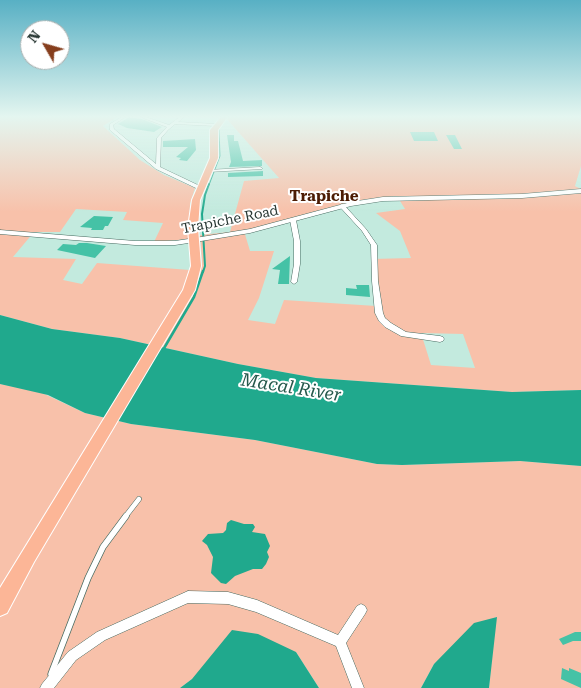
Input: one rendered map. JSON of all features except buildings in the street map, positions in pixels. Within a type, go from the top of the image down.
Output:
[{"type":"highway","points":[[0,606],[28,556],[189,290],[195,274],[194,209],[200,188],[214,158],[214,148]]},
{"type":"street","points":[[135,148],[158,168],[200,188]]},
{"type":"street","points":[[157,148],[158,168]]},
{"type":"street","points":[[208,170],[260,168]]},
{"type":"street","name":"Trapiche Road","points":[[0,232],[135,243],[175,243],[250,231],[342,206],[392,198],[522,196],[581,191]]},
{"type":"street","points":[[342,206],[364,230],[374,245],[375,281],[379,313],[382,319],[388,325],[404,334],[440,339]]},
{"type":"street","points":[[293,220],[297,257],[294,282]]},
{"type":"street","points":[[46,688],[72,656],[101,636],[188,596],[228,598],[257,606],[340,642],[358,688]]},
{"type":"street","points":[[340,642],[360,610]]},
{"type":"lane","points":[[46,688],[88,578],[103,547],[139,499]]},
{"type":"shaded area","points":[[0,148],[127,148],[140,160],[164,175],[195,188],[190,204],[189,239],[154,242],[163,223],[123,220],[127,212],[76,209],[60,232],[34,232],[13,257],[76,259],[63,280],[82,284],[97,263],[190,270],[184,289],[172,310],[182,312],[197,286],[200,276],[202,260],[200,235],[230,232],[244,181],[279,178],[253,148],[581,148],[581,166],[575,186],[581,189],[581,390],[512,392],[316,378],[238,364],[120,338],[52,329],[0,315]],"holes":[[[397,196],[405,209],[376,213],[400,231],[411,258],[372,259],[376,306],[284,300],[275,324],[248,320],[259,298],[274,251],[250,251],[244,231],[354,201]],[[421,333],[463,334],[475,368],[431,365]]]},
{"type":"shaded area","points":[[0,384],[40,392],[85,413],[131,424],[255,440],[377,464],[402,465],[520,461],[581,466],[581,688],[489,688],[496,617],[434,664],[421,688],[319,688],[296,652],[192,679],[180,688],[0,688]]},
{"type":"water","name":"Macal River","points":[[0,315],[52,329],[120,338],[238,364],[316,378],[512,392],[581,390],[581,466],[520,461],[402,465],[377,464],[255,440],[131,424],[85,413],[48,395],[0,384]]},
{"type":"water","points":[[231,520],[244,524],[253,524],[255,527],[252,532],[265,534],[270,546],[267,552],[269,557],[262,569],[253,569],[235,576],[226,584],[221,583],[211,573],[213,557],[207,545],[202,541],[208,534],[223,533],[226,530],[227,523]]},
{"type":"water","points":[[497,617],[489,688],[421,688],[434,664],[474,623]]},
{"type":"water","points":[[232,630],[258,634],[296,652],[319,688],[180,688],[192,679]]},
{"type":"waterway","points":[[209,185],[220,156],[220,148]]},
{"type":"waterway","points":[[203,272],[205,266],[202,214],[209,184]]},
{"type":"waterway","points":[[163,350],[194,297],[203,271]]},
{"type":"district","name":"Trapiche","points":[[324,197]]}]
